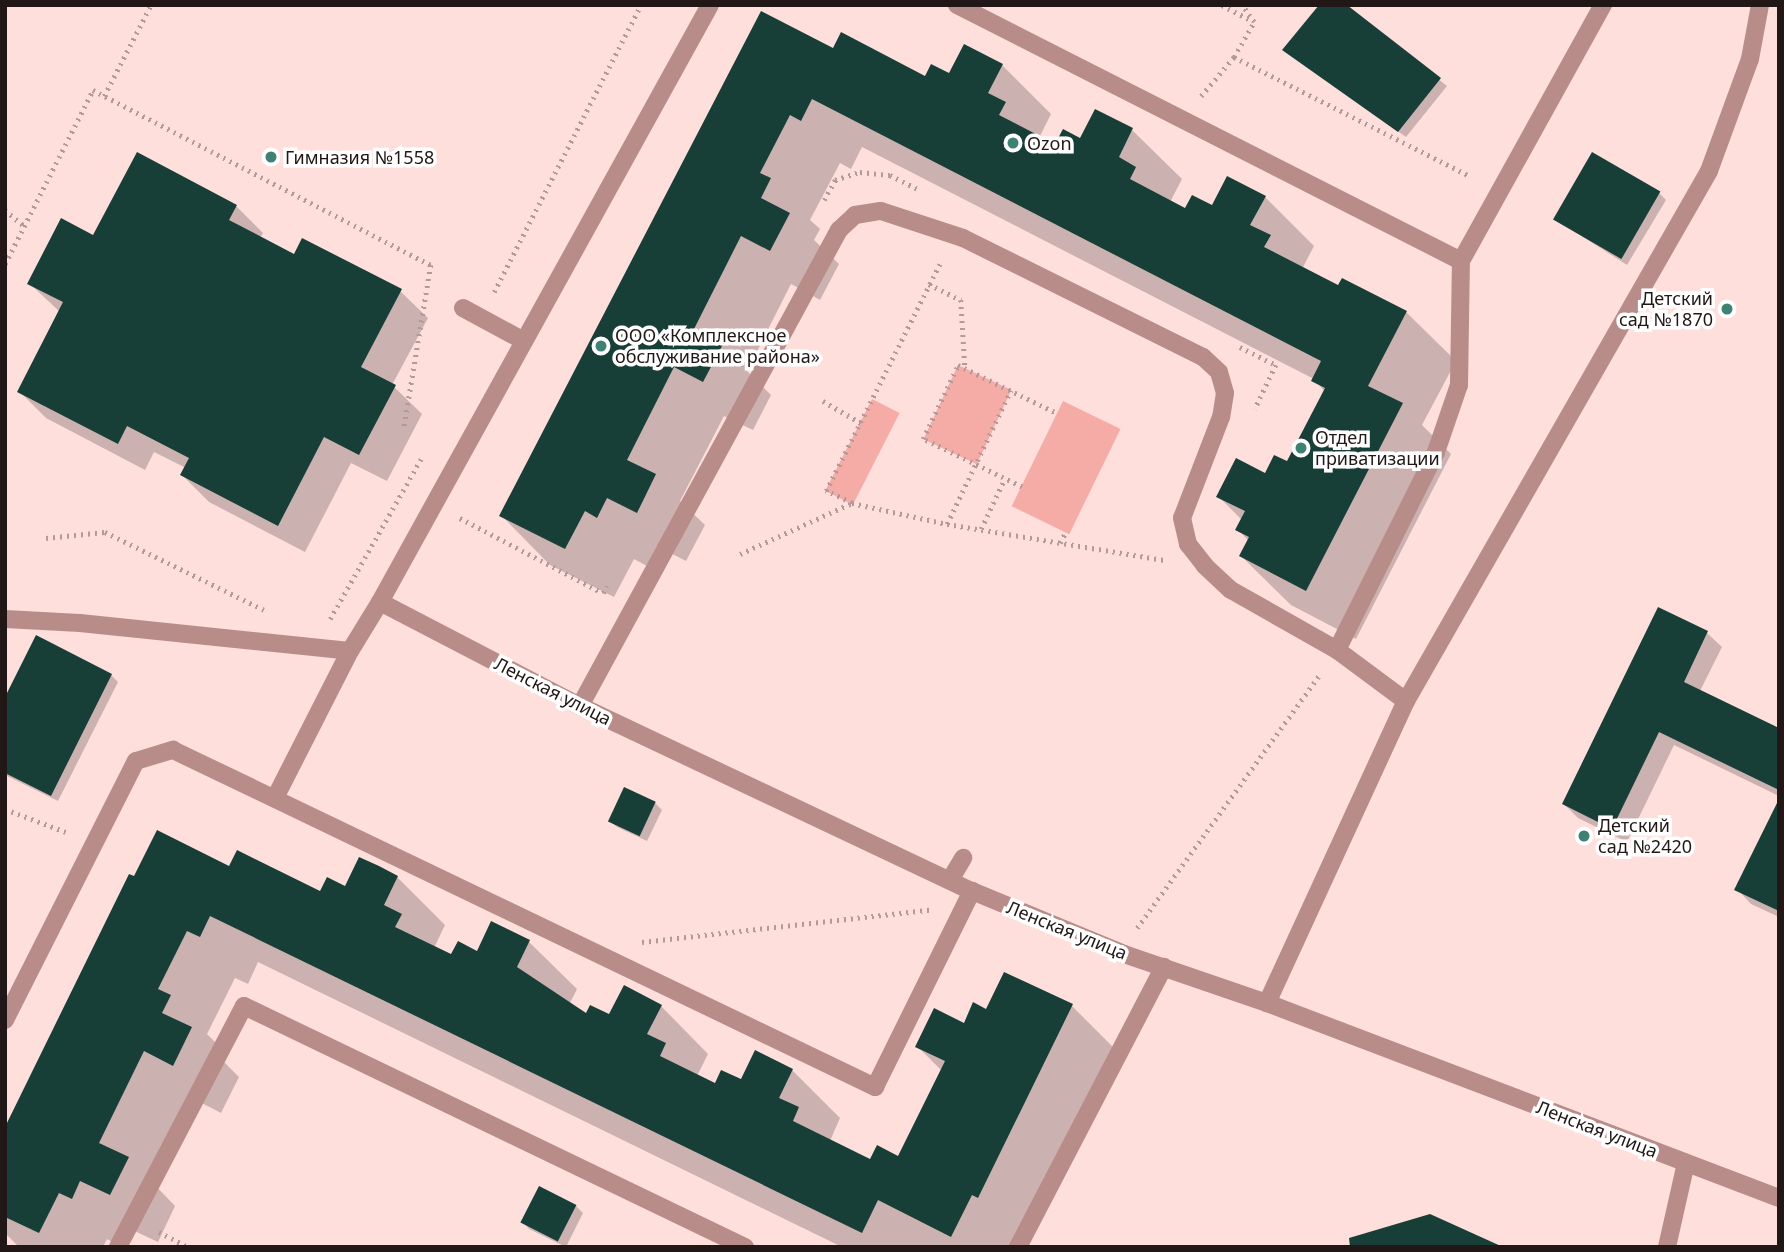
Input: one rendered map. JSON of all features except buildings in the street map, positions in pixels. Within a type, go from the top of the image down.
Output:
[{"type":"street","points":[[275,798],[349,650],[380,602],[710,5]]},
{"type":"street","points":[[957,5],[1461,261]]},
{"type":"street","points":[[1337,650],[1436,452],[1460,385],[1461,261],[1603,5]]},
{"type":"street","points":[[1267,1003],[1406,701],[1709,171],[1750,59],[1760,5]]},
{"type":"street","points":[[580,706],[839,230],[855,215],[881,211],[963,238],[1203,357],[1219,372],[1225,394],[1221,416],[1182,518],[1188,544],[1205,566],[1231,590],[1337,650],[1406,701]]},
{"type":"street","points":[[463,308],[524,341]]},
{"type":"street","name":"Ленская улица","points":[[380,602],[580,706],[950,880],[969,899],[1267,1003],[1779,1198]]},
{"type":"street","points":[[5,619],[80,623],[349,650]]},
{"type":"street","points":[[5,1020],[136,761],[173,750],[875,1087],[969,899]]},
{"type":"street","points":[[950,880],[963,858]]},
{"type":"street","points":[[1017,1247],[1164,967]]},
{"type":"street","points":[[118,1247],[244,1006],[745,1247]]},
{"type":"street","points":[[1667,1247],[1686,1163]]},
{"type":"path","points":[[104,96],[151,5]]},
{"type":"path","points":[[481,318],[641,5]]},
{"type":"path","points":[[1222,5],[1254,22]]},
{"type":"path","points":[[1242,5],[1254,22]]},
{"type":"path","points":[[1197,101],[1234,57],[1254,22]]},
{"type":"path","points":[[1234,57],[1468,175]]},
{"type":"path","points":[[5,264],[93,90],[431,265],[404,428]]},
{"type":"path","points":[[821,205],[835,180],[860,172],[890,175],[927,193]]},
{"type":"path","points":[[5,211],[24,226]]},
{"type":"path","points":[[946,251],[826,491],[852,503],[947,524],[1205,566]]},
{"type":"path","points":[[928,284],[961,300],[965,368]]},
{"type":"path","points":[[1239,347],[1276,365],[1253,412]]},
{"type":"path","points":[[1021,487],[923,439],[958,365],[1057,412]]},
{"type":"path","points":[[947,524],[1011,390]]},
{"type":"path","points":[[823,401],[861,423]]},
{"type":"path","points":[[329,621],[422,456]]},
{"type":"path","points":[[981,529],[1005,478]]},
{"type":"path","points":[[740,554],[852,503]]},
{"type":"path","points":[[463,505],[456,516],[603,593],[610,581]]},
{"type":"path","points":[[1060,543],[1066,531]]},
{"type":"path","points":[[46,538],[106,532],[268,612]]},
{"type":"path","points":[[1124,954],[1130,938],[1337,650]]},
{"type":"path","points":[[5,808],[94,843]]},
{"type":"path","points":[[640,942],[969,899]]},
{"type":"shaded area","points":[[958,365],[1011,390],[977,464],[923,439]]},
{"type":"shaded area","points":[[872,399],[900,413],[853,505],[825,491]]},
{"type":"shaded area","points":[[1063,401],[1121,429],[1069,534],[1012,506]]},
{"type":"place","name":"Ozon","points":[[1013,143]]},
{"type":"place","name":"Гимназия №1558","points":[[271,157]]},
{"type":"place","name":"Детский сад №1870","points":[[1727,309]]},
{"type":"place","name":"ООО «Комплексное обслуживание района»","points":[[601,346]]},
{"type":"place","name":"Отдел приватизации","points":[[1301,448]]},
{"type":"place","name":"Детский сад №2420","points":[[1584,836]]}]
